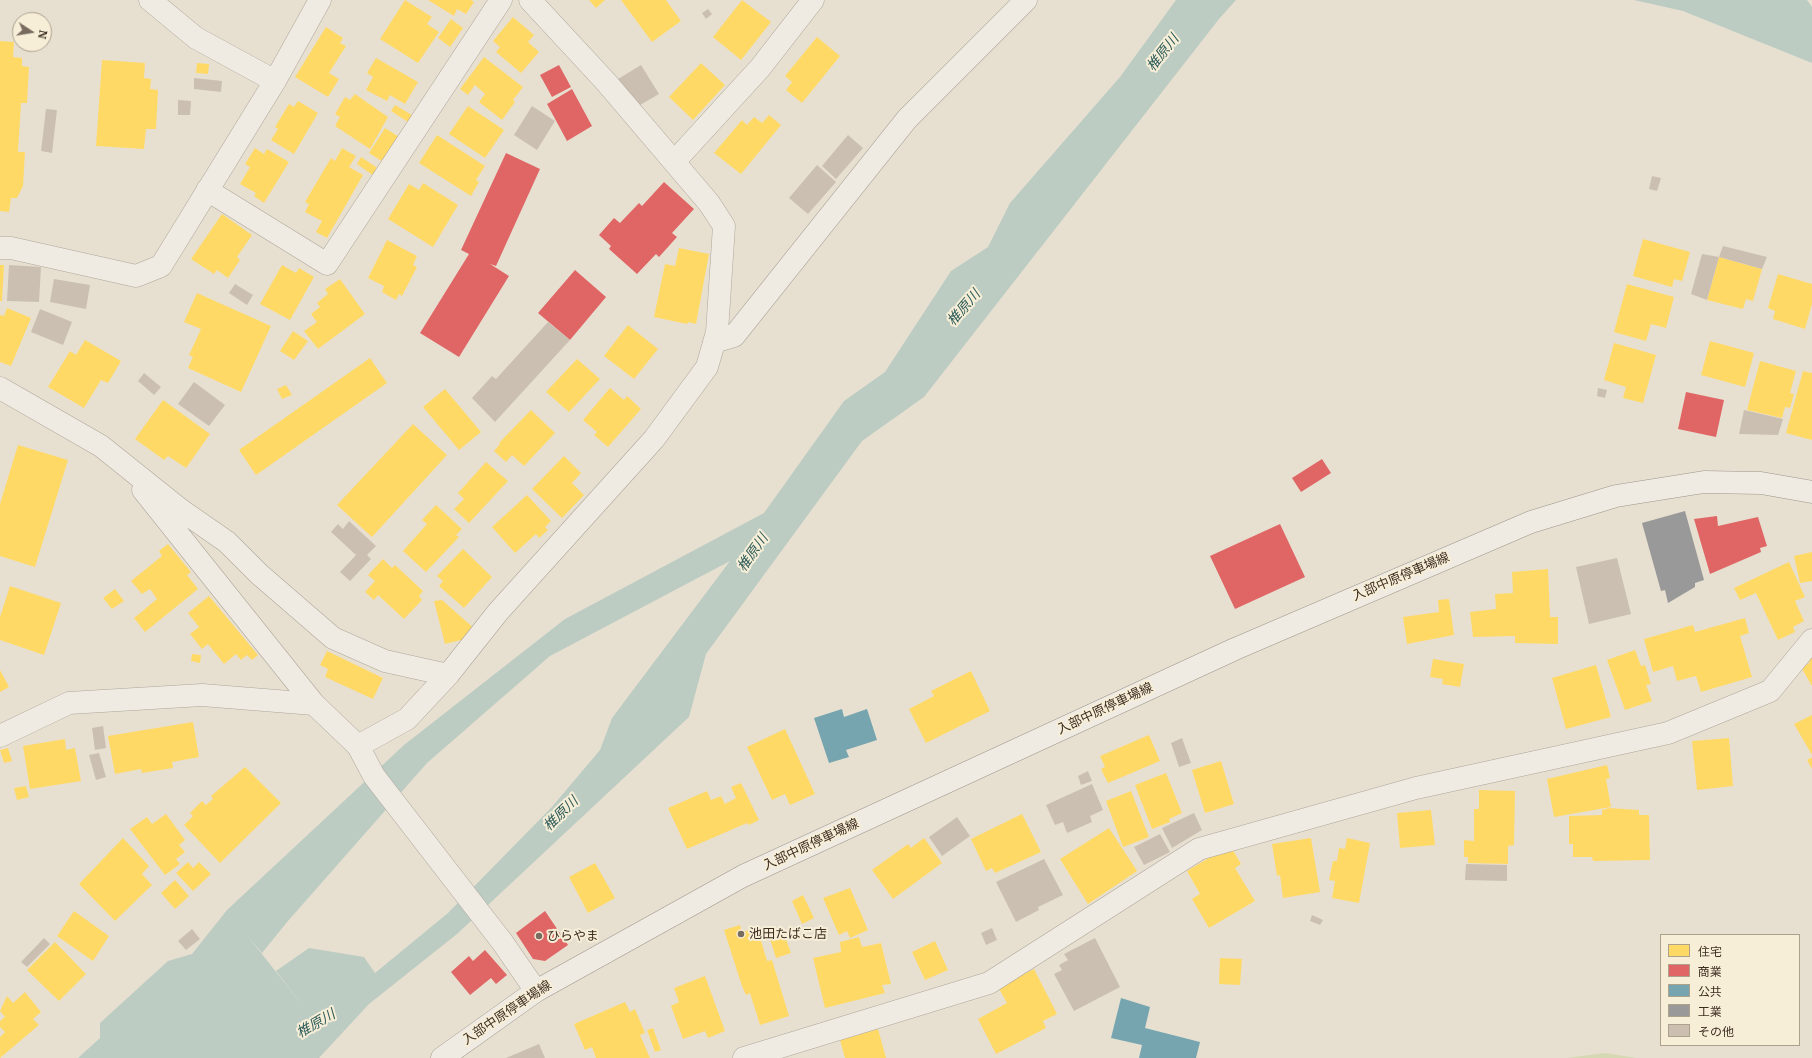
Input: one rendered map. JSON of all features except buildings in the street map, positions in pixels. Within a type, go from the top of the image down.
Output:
[{"type":"street","points":[[150,0],[196,38],[275,81]]},
{"type":"street","points":[[0,248],[11,248],[136,276],[161,266],[275,81],[320,0]]},
{"type":"street","points":[[207,190],[327,264],[501,0]]},
{"type":"street","points":[[358,746],[407,719],[448,675],[498,612],[654,440],[707,367],[717,332],[724,226],[709,203],[606,82],[530,0]]},
{"type":"street","points":[[674,162],[760,68],[813,0]]},
{"type":"street","points":[[714,342],[734,336],[907,119],[1026,0]]},
{"type":"street","points":[[0,388],[101,446],[181,510],[227,542],[259,574],[333,638],[385,661],[448,675]]},
{"type":"street","points":[[123,464],[178,536],[314,704],[358,746],[374,776],[503,943],[536,991]]},
{"type":"street","name":"入部中原停車場線","points":[[442,1058],[536,991],[744,876],[1235,649],[1531,522],[1616,496],[1704,482],[1761,484],[1812,492]]},
{"type":"street","points":[[744,1058],[989,983],[1199,849],[1416,788],[1668,733],[1770,691],[1812,640]]},
{"type":"street","points":[[0,736],[68,703],[202,695],[314,704]]},
{"type":"green space","points":[[1605,1053],[1637,1058],[1567,1058]]},
{"type":"water","name":"椎原川","points":[[1176,0],[1236,0],[1219,19],[924,397],[862,441],[706,654],[689,717],[457,934],[369,1004],[319,1058],[78,1058],[100,1038],[100,1023],[168,961],[192,954],[227,910],[404,745],[565,619],[764,513],[844,401],[885,372],[951,271],[988,247],[1010,203],[1120,77]],"holes":[[[730,561],[612,718],[600,750],[551,808],[448,913],[375,973],[364,957],[309,948],[276,971],[306,1010],[247,935],[262,953],[288,921],[427,763],[550,656]]]},
{"type":"water","points":[[1634,0],[1807,0],[1812,7],[1812,63],[1683,11]]},
{"type":"place","name":"池田たばこ店","points":[[741,934]]},
{"type":"place","name":"ひらやま","points":[[539,936]]}]
